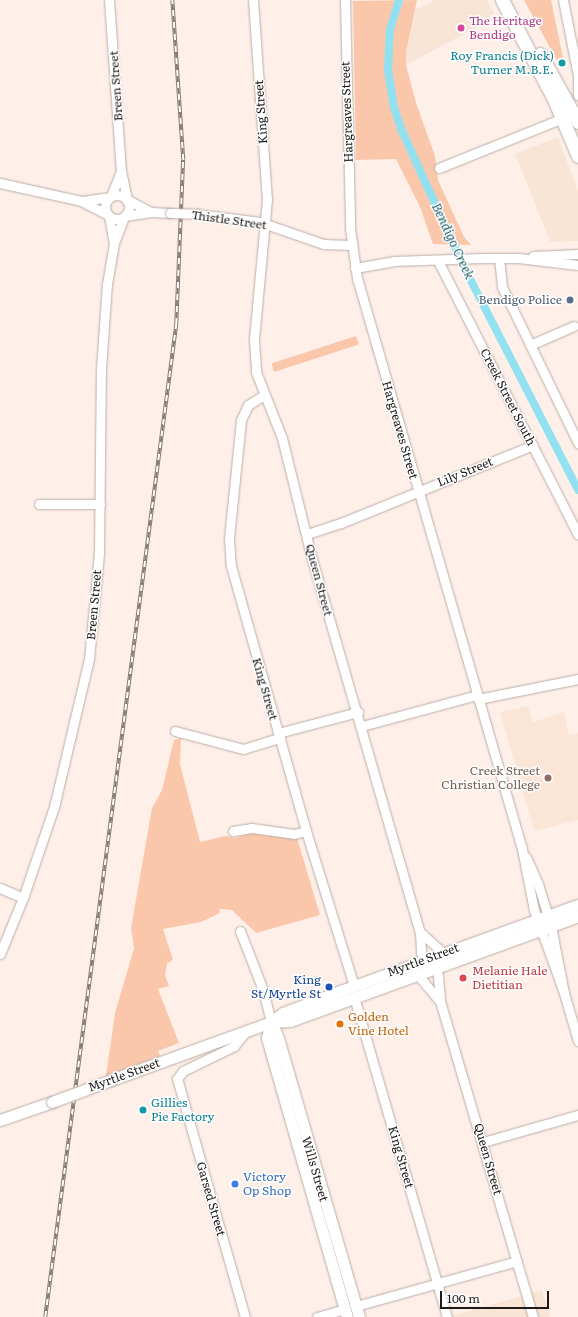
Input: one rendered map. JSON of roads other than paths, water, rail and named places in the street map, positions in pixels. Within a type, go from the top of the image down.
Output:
[{"type":"highway","points":[[502,0],[574,118]]},
{"type":"highway","points":[[510,0],[560,87],[574,118],[578,156]]},
{"type":"main road","name":"Myrtle Street","points":[[427,966],[443,953],[578,904]]},
{"type":"main road","name":"Myrtle Street","points":[[0,1120],[271,1022],[283,1014],[354,992],[578,916]]},
{"type":"main road","name":"Wills Street","points":[[271,1022],[278,1038],[359,1317]]},
{"type":"main road","name":"Wills Street","points":[[271,1022],[267,1038],[346,1313]]},
{"type":"main road","points":[[346,1313],[356,1306]]},
{"type":"street","name":"Breen Street","points":[[109,0],[121,171],[127,200]]},
{"type":"street","name":"King Street","points":[[253,0],[267,192],[266,224]]},
{"type":"street","name":"Hargreaves Street","points":[[345,0],[351,245],[355,268],[522,849],[540,930],[564,993],[578,1041]]},
{"type":"street","points":[[563,0],[578,78],[578,95]]},
{"type":"street","points":[[560,87],[571,88],[578,78]]},
{"type":"street","points":[[438,168],[574,118]]},
{"type":"street","name":"Breen Street","points":[[110,197],[121,171]]},
{"type":"street","points":[[0,183],[81,202],[116,219],[125,217],[130,207],[127,200],[121,195],[81,202]]},
{"type":"street","points":[[108,215],[105,208],[110,197]]},
{"type":"street","name":"Thistle Street","points":[[127,200],[151,212]]},
{"type":"street","name":"Thistle Street","points":[[125,217],[151,212],[197,214],[266,224],[323,244],[351,245]]},
{"type":"street","name":"Breen Street","points":[[108,215],[114,243]]},
{"type":"street","name":"Breen Street","points":[[0,954],[23,898],[54,807],[85,679],[98,561],[101,369],[108,284],[114,243],[125,217]]},
{"type":"street","name":"Queen Street","points":[[266,224],[254,340],[256,372],[282,438],[307,534],[420,932],[427,966],[440,1001],[483,1142],[533,1317]]},
{"type":"street","points":[[355,268],[393,261],[518,258],[578,254]]},
{"type":"street","points":[[499,258],[502,287],[530,345],[574,427],[578,443]]},
{"type":"street","points":[[518,258],[578,265]]},
{"type":"street","name":"Creek Street South","points":[[433,261],[447,278],[578,534]]},
{"type":"street","points":[[530,345],[574,326]]},
{"type":"street","name":"King Street","points":[[264,395],[248,405],[241,420],[229,552],[233,578],[447,1317]]},
{"type":"street","name":"Lily Street","points":[[307,534],[342,523],[533,445]]},
{"type":"street","points":[[39,504],[100,504]]},
{"type":"street","points":[[362,726],[478,697],[578,679]]},
{"type":"street","points":[[175,731],[243,749],[279,736],[358,712]]},
{"type":"street","points":[[233,831],[252,828],[294,834],[306,832]]},
{"type":"street","name":"Hargreaves Street","points":[[522,849],[548,914],[564,993]]},
{"type":"street","points":[[0,888],[23,898]]},
{"type":"street","name":"Wills Street","points":[[240,931],[263,990],[271,1022]]},
{"type":"street","points":[[420,932],[443,953]]},
{"type":"street","name":"Queen Street","points":[[427,966],[440,1001]]},
{"type":"street","name":"Garsed Street","points":[[245,1317],[177,1081],[178,1075],[183,1071],[237,1044],[247,1030]]},
{"type":"street","points":[[483,1142],[578,1115]]},
{"type":"street","points":[[356,1306],[517,1261]]},
{"type":"street","points":[[317,1317],[346,1313]]},
{"type":"waterway","name":"Bendigo Creek","points":[[399,0],[390,29],[388,70],[394,107],[402,131],[465,269],[578,490]]},
{"type":"railway","points":[[45,1317],[176,324],[183,160],[172,0]]},
{"type":"place","name":"The Heritage Bendigo","points":[[461,28]]},
{"type":"place","name":"Roy Francis (Dick) Turner M.B.E.","points":[[562,63]]},
{"type":"place","name":"Bendigo Police","points":[[570,300]]},
{"type":"place","name":"Creek Street Christian College","points":[[548,778]]},
{"type":"place","name":"Melanie Hale Dietitian","points":[[463,978]]},
{"type":"place","name":"King St/Myrtle St","points":[[329,987]]},
{"type":"place","name":"Golden Vine Hotel","points":[[340,1024]]},
{"type":"place","name":"Gillies Pie Factory","points":[[143,1110]]},
{"type":"place","name":"Victory Op Shop","points":[[235,1184]]}]
